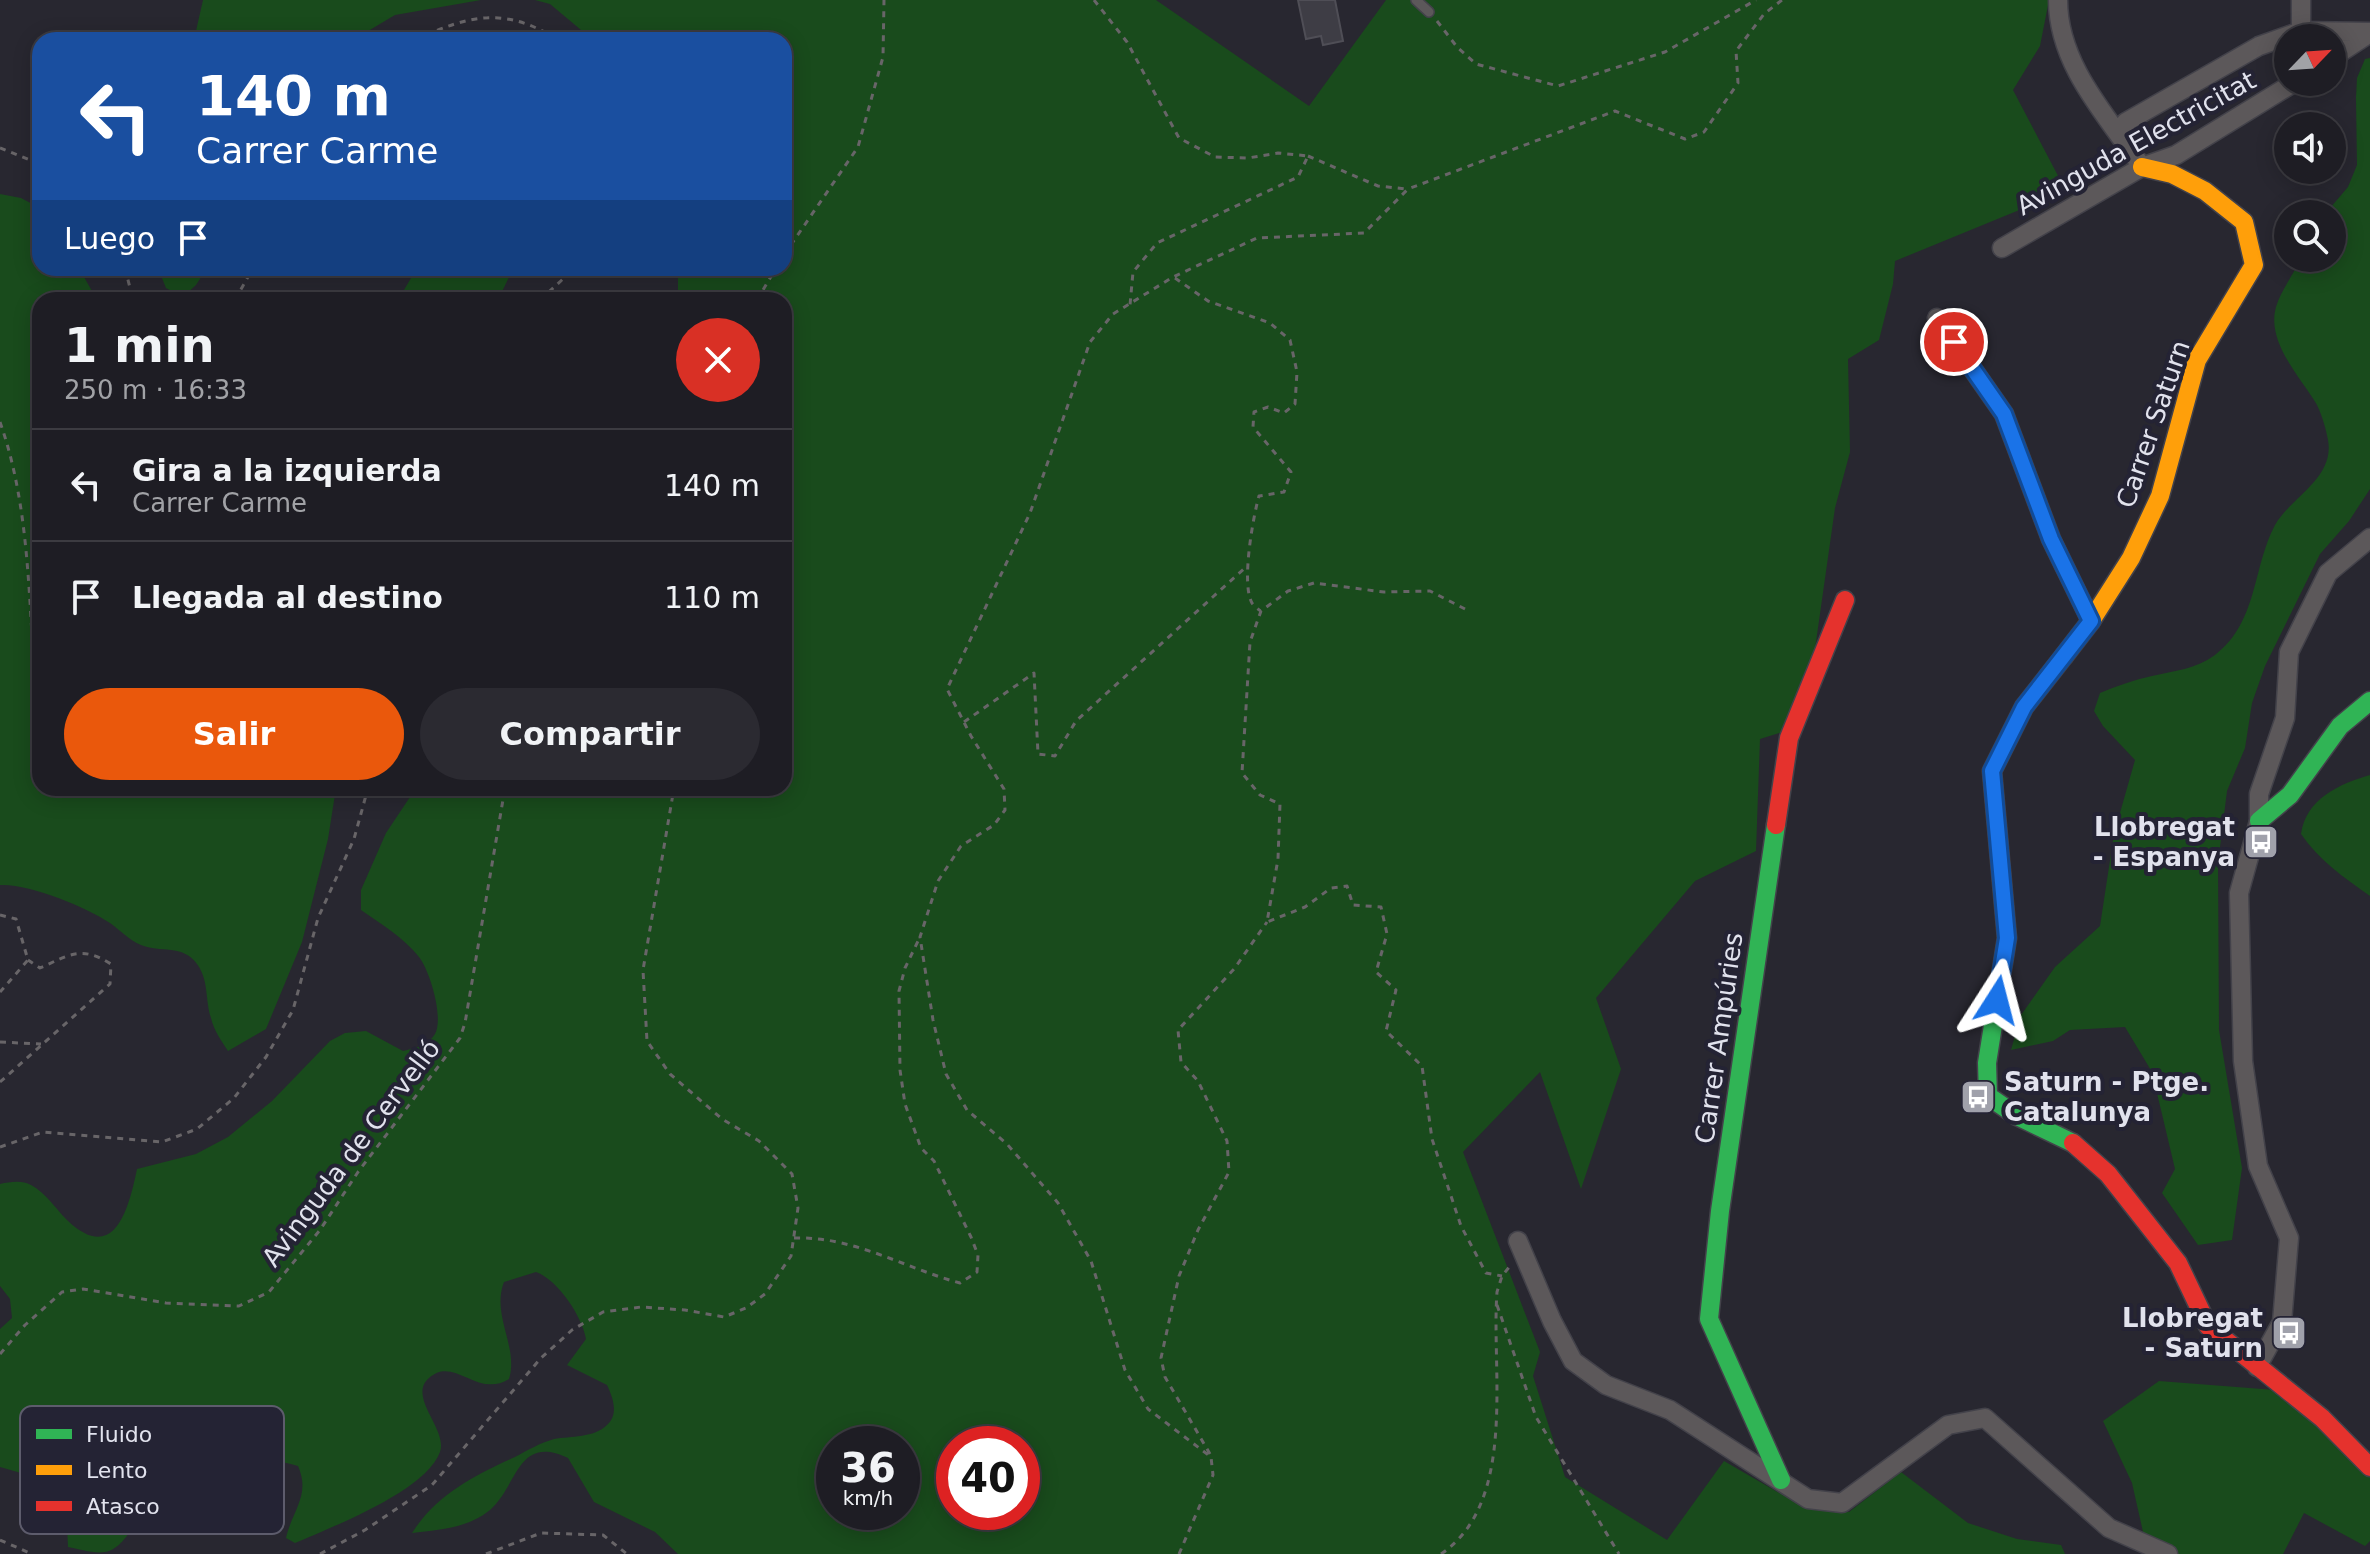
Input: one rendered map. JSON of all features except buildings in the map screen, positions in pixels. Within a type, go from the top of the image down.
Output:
[{"type":"street","points":[[2058,0],[2058,22],[2073,68],[2142,167]]},
{"type":"street","points":[[2301,0],[2302,24]]},
{"type":"street","name":"Avinguda Electricitat","points":[[2346,33],[2370,32]]},
{"type":"street","name":"Avinguda Electricitat","points":[[2346,48],[2370,32]]},
{"type":"street","name":"Avinguda Electricitat","points":[[2123,139],[2126,122],[2259,46],[2274,42]]},
{"type":"street","name":"Avinguda Electricitat","points":[[2002,248],[2142,167],[2176,155],[2274,95]]},
{"type":"street","name":"Carrer Saturn","points":[[2142,167],[2172,174],[2205,191],[2244,222],[2254,265],[2197,360],[2160,496],[2131,558],[2091,621],[2024,707],[1992,771],[2007,938],[1987,1063],[1988,1096],[2017,1116],[2070,1140],[2108,1174],[2178,1263],[2208,1326],[2322,1418],[2370,1467]]},
{"type":"street","points":[[1937,318],[2004,414],[2051,539],[2091,621]]},
{"type":"street","points":[[2257,1367],[2282,1322],[2289,1238],[2258,1166],[2243,1061],[2239,893],[2259,821],[2259,794],[2285,718],[2289,652],[2328,573],[2370,538]]},
{"type":"street","name":"Carrer Ampúries","points":[[1781,1480],[1709,1319],[1720,1211],[1789,738],[1845,600]]},
{"type":"street","points":[[2259,821],[2290,795],[2340,726],[2370,701]]},
{"type":"street","points":[[1521,1246],[1552,1321],[1573,1361],[1606,1385],[1670,1410],[1808,1499],[1842,1503],[1948,1425],[1985,1418],[2109,1528],[2168,1554]]},
{"type":"lane","points":[[1416,0],[1429,12]]},
{"type":"path","points":[[792,243],[858,147],[883,57],[884,0]]},
{"type":"path","points":[[1094,0],[1127,42],[1179,138],[1215,157],[1248,158],[1278,153],[1308,156],[1378,186],[1408,189]]},
{"type":"path","points":[[1429,12],[1457,47],[1476,64],[1558,86],[1665,52],[1756,0]]},
{"type":"path","points":[[794,1238],[816,1237],[864,1248],[960,1283],[977,1272],[978,1255],[971,1237],[934,1161],[921,1148],[905,1104],[900,1070],[899,991],[938,881],[961,846],[994,825],[1005,810],[1004,789],[947,689],[1030,513],[1090,342],[1113,314],[1173,277],[1257,238],[1364,233],[1408,189],[1615,111],[1685,139],[1704,132],[1738,83],[1736,51],[1764,14],[1782,0]]},
{"type":"path","points":[[434,32],[452,24],[487,17],[517,20],[542,32]]},
{"type":"path","points":[[0,148],[32,161]]},
{"type":"path","points":[[1130,305],[1133,272],[1157,243],[1298,177],[1308,156]]},
{"type":"path","points":[[549,292],[566,276]]},
{"type":"path","points":[[1173,277],[1208,301],[1270,323],[1290,340],[1297,372],[1295,404],[1284,413],[1268,407],[1254,412],[1253,427],[1291,472],[1284,492],[1259,496],[1250,529],[1252,603],[1261,611]]},
{"type":"path","points":[[0,422],[22,505],[32,638]]},
{"type":"path","points":[[964,722],[1034,673],[1038,754],[1055,756],[1076,721],[1249,564]]},
{"type":"path","points":[[1179,1554],[1213,1475],[1211,1457],[1165,1377],[1161,1358],[1179,1276],[1198,1230],[1229,1172],[1227,1141],[1198,1081],[1181,1062],[1178,1030],[1234,969],[1267,922],[1278,859],[1280,804],[1260,795],[1242,773],[1250,642],[1261,611],[1288,591],[1314,583],[1384,592],[1430,591],[1465,609]]},
{"type":"path","points":[[0,1147],[43,1132],[162,1142],[197,1129],[234,1098],[266,1057],[293,1010],[318,918],[354,839],[366,796]]},
{"type":"path","name":"Avinguda de Cervelló","points":[[0,1354],[25,1325],[62,1292],[83,1289],[166,1303],[239,1306],[269,1292],[320,1230],[358,1172],[460,1038],[504,796]]},
{"type":"path","points":[[320,1554],[365,1530],[432,1485],[541,1358],[572,1330],[603,1312],[641,1307],[724,1317],[765,1294],[791,1256],[798,1208],[792,1174],[759,1141],[722,1119],[670,1074],[647,1041],[643,970],[673,796]]},
{"type":"path","points":[[1267,922],[1305,907],[1331,888],[1347,886],[1353,905],[1381,907],[1387,934],[1376,972],[1396,990],[1386,1031],[1422,1066],[1432,1139],[1461,1226],[1486,1273],[1502,1276]]},
{"type":"path","points":[[0,915],[16,919],[28,960],[40,968],[72,953],[96,955],[111,964],[110,984],[96,999],[0,1082]]},
{"type":"path","points":[[920,937],[933,1020],[946,1074],[967,1110],[1007,1144],[1058,1203],[1091,1261],[1125,1370],[1148,1409],[1211,1457]]},
{"type":"path","points":[[0,992],[28,960]]},
{"type":"path","points":[[0,1042],[41,1044]]},
{"type":"path","points":[[1441,1554],[1456,1543],[1474,1518],[1487,1480],[1497,1423],[1496,1302],[1502,1276],[1521,1246]]},
{"type":"path","points":[[1496,1302],[1536,1417],[1619,1554]]},
{"type":"path","points":[[486,1554],[541,1533],[603,1535],[627,1554]]},
{"type":"path","points":[[0,1540],[32,1554]]},
{"type":"green space","points":[[203,0],[481,0],[395,15],[366,32],[196,31]]},
{"type":"green space","points":[[535,0],[1156,0],[1309,106],[1386,0],[2049,0],[2040,46],[2013,90],[2066,191],[1895,261],[1893,284],[1879,340],[1848,359],[1850,452],[1835,508],[1814,656],[1786,731],[1760,739],[1756,851],[1695,881],[1596,998],[1621,1069],[1581,1189],[1540,1072],[1463,1152],[1540,1352],[1533,1376],[1565,1477],[1667,1540],[1724,1461],[1807,1509],[1849,1512],[1901,1472],[1968,1523],[2017,1539],[2061,1545],[2065,1554],[678,1554],[655,1532],[594,1502],[568,1458],[551,1452],[528,1458],[499,1500],[481,1516],[453,1527],[412,1533],[445,1497],[485,1471],[554,1439],[596,1432],[611,1421],[614,1406],[607,1385],[567,1365],[586,1339],[580,1320],[553,1283],[536,1272],[504,1282],[501,1307],[511,1355],[509,1379],[487,1384],[448,1371],[438,1372],[429,1378],[423,1386],[423,1394],[441,1443],[440,1452],[431,1466],[398,1494],[295,1543],[286,1538],[302,1486],[298,1466],[284,1462],[284,1406],[20,1406],[20,1473],[0,1467],[0,1329],[12,1318],[10,1299],[0,1286],[0,1184],[20,1182],[31,1185],[83,1233],[97,1237],[108,1234],[124,1214],[137,1169],[196,1154],[228,1137],[272,1101],[330,1041],[345,1033],[366,1031],[403,1051],[429,1041],[435,1034],[438,1017],[431,983],[423,964],[399,937],[361,910],[361,890],[386,833],[411,796],[792,796],[792,292],[678,292],[678,276],[792,276],[792,32],[583,32],[550,4]]},
{"type":"green space","points":[[2370,58],[2370,489],[2349,521],[2320,554],[2265,666],[2252,703],[2245,748],[2227,791],[2218,863],[2219,1030],[2242,1168],[2232,1240],[2198,1245],[2162,1193],[2175,1169],[2152,1072],[2125,1027],[2070,1030],[2053,1041],[2011,1050],[2021,1015],[2055,967],[2100,926],[2114,834],[2135,760],[2103,726],[2094,711],[2100,693],[2132,681],[2185,669],[2215,655],[2229,642],[2247,611],[2275,525],[2319,476],[2325,465],[2328,440],[2322,418],[2280,346],[2274,320],[2278,301],[2294,272],[2346,272],[2346,200],[2337,200],[2348,187],[2357,165],[2357,78],[2365,59]]},
{"type":"green space","points":[[0,194],[32,204],[32,276],[84,276],[92,292],[32,292],[32,796],[335,796],[328,839],[302,942],[266,1029],[228,1051],[214,1027],[201,970],[191,958],[178,951],[141,945],[110,923],[72,903],[25,888],[0,885]]},
{"type":"green space","points":[[161,276],[202,276],[188,292],[174,292],[166,288]]},
{"type":"green space","points":[[412,276],[510,276],[502,292],[403,292]]},
{"type":"green space","points":[[2370,775],[2370,896],[2324,860],[2301,834],[2304,822],[2317,802],[2336,788]]},
{"type":"green space","points":[[2159,1381],[2300,1392],[2370,1462],[2370,1541],[2365,1546],[2304,1513],[2283,1554],[2148,1554],[2132,1483],[2103,1421]]},
{"type":"green space","points":[[67,1534],[128,1534],[111,1550],[96,1552],[68,1547]]},
{"type":"traffic: fast","points":[[2064,656],[2024,707],[1992,771],[2007,938],[1987,1063],[1988,1096],[2017,1116],[2073,1143]]},
{"type":"traffic: fast","points":[[2259,821],[2290,795],[2340,726],[2370,701]]},
{"type":"traffic: fast","points":[[1776,825],[1720,1211],[1709,1319],[1781,1480]]},
{"type":"traffic: slow","points":[[2064,656],[2091,621],[2131,558],[2160,496],[2197,360],[2254,265],[2244,222],[2205,191],[2172,174],[2142,167]]},
{"type":"traffic: jam","points":[[1776,825],[1789,738],[1845,600]]},
{"type":"traffic: jam","points":[[2073,1143],[2108,1174],[2178,1263],[2208,1326],[2322,1418],[2370,1467]]},
{"type":"place","name":"Llobregat - Espanya","points":[[2261,842]]},
{"type":"place","name":"Saturn - Ptge. Catalunya","points":[[1978,1097]]},
{"type":"place","name":"Llobregat - Saturn","points":[[2289,1333]]},
{"type":"route","points":[[1954,342],[2004,414],[2051,539],[2091,621],[2024,707],[1992,771],[2007,938],[1997,1000]]}]
